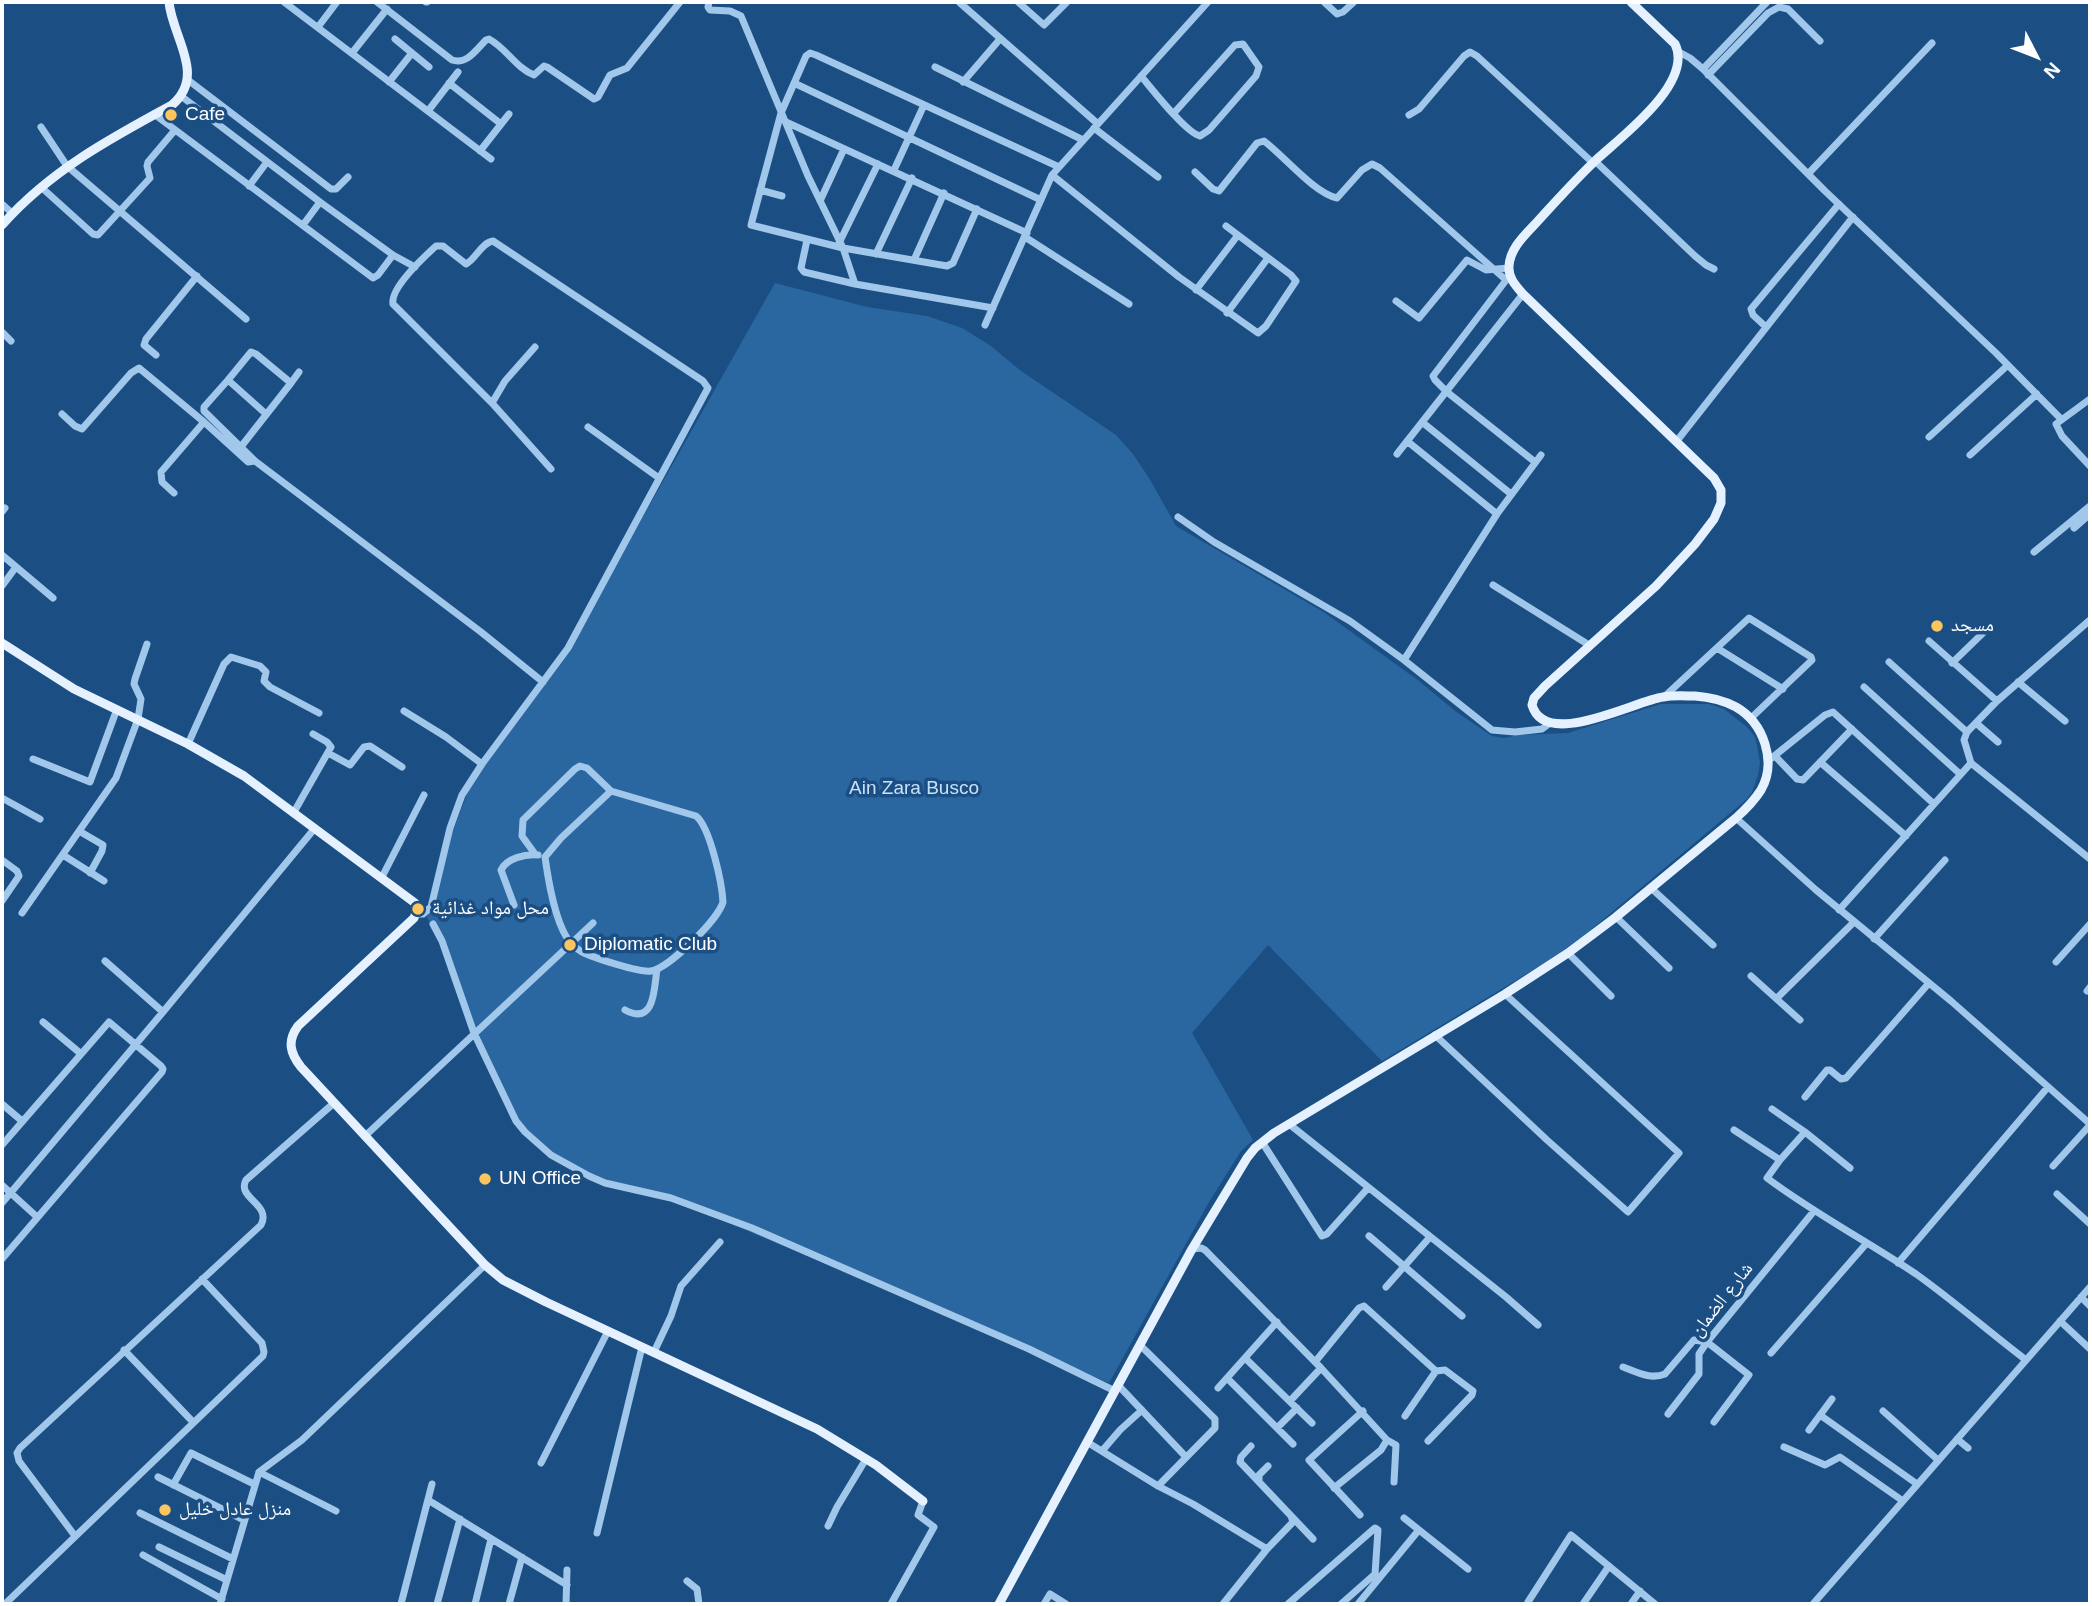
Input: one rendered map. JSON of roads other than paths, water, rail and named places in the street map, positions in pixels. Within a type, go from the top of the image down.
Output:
[{"type":"main road","points":[[2,225],[66,166],[172,105],[181,96],[188,80],[187,63],[169,2]]},
{"type":"main road","points":[[999,1604],[1192,1249],[1247,1158],[1262,1142],[1289,1124],[1568,953],[1748,808],[1762,789],[1771,759],[1759,730],[1737,708],[1716,700],[1695,696],[1664,696],[1586,721],[1565,724],[1550,723],[1541,718],[1532,705],[1534,698],[1589,645],[1668,575],[1695,544],[1718,511],[1721,497],[1718,485],[1704,468],[1522,294],[1508,274],[1511,255],[1524,236],[1594,162],[1640,121],[1665,91],[1677,70],[1679,52],[1670,37],[1631,2]]},
{"type":"main road","points":[[2,643],[74,689],[188,744],[244,776],[415,903],[416,914],[409,924],[314,1010],[293,1033],[290,1049],[296,1061],[485,1265],[512,1285],[817,1429],[866,1459],[923,1501]]},
{"type":"street","points":[[284,2],[491,159]]},
{"type":"street","points":[[318,27],[337,2]]},
{"type":"street","points":[[352,53],[383,5],[453,60],[461,62],[489,39],[532,74],[544,66],[547,67],[594,99],[598,97],[610,75],[627,68],[680,2]]},
{"type":"street","points":[[709,2],[710,10],[730,11],[741,16],[781,113],[841,245],[855,284]]},
{"type":"street","points":[[959,2],[1096,126],[1158,177]]},
{"type":"street","points":[[1017,2],[1044,24],[1067,2]]},
{"type":"street","points":[[985,324],[1052,175],[1208,2]]},
{"type":"street","points":[[1324,2],[1337,14],[1354,2]]},
{"type":"street","points":[[1706,72],[1768,2]]},
{"type":"street","points":[[1706,72],[1768,13],[1779,7],[1788,9],[1820,41]]},
{"type":"street","points":[[963,82],[1000,39]]},
{"type":"street","points":[[395,40],[429,66]]},
{"type":"street","points":[[1808,174],[1932,43]]},
{"type":"street","points":[[1141,76],[1174,113],[1195,135],[1200,136],[1209,130],[1256,76],[1259,67],[1246,48],[1242,44],[1235,45],[1174,113]]},
{"type":"street","points":[[1409,115],[1419,109],[1470,52],[1695,256],[1714,269]]},
{"type":"street","points":[[1679,52],[1706,72],[2061,419]]},
{"type":"street","points":[[389,82],[412,53]]},
{"type":"street","points":[[977,209],[950,266],[807,240],[751,225],[781,113],[806,56],[813,53],[1059,167]]},
{"type":"street","points":[[935,67],[1083,140]]},
{"type":"street","points":[[428,111],[457,72]]},
{"type":"street","points":[[188,80],[331,189],[337,189],[348,177]]},
{"type":"street","points":[[449,83],[501,124]]},
{"type":"street","points":[[794,83],[1041,200]]},
{"type":"street","points":[[181,96],[320,202],[393,255],[415,267]]},
{"type":"street","points":[[894,170],[924,104]]},
{"type":"street","points":[[154,114],[373,278],[393,255]]},
{"type":"street","points":[[480,151],[509,114]]},
{"type":"street","points":[[786,121],[944,193],[1026,235],[1129,304]]},
{"type":"street","points":[[41,127],[66,166],[246,319]]},
{"type":"street","points":[[41,187],[93,234],[101,232],[149,178],[148,162],[175,130]]},
{"type":"street","points":[[1195,173],[1219,191],[1257,143],[1264,141],[1334,198],[1341,196],[1362,170],[1371,164],[1380,168],[1495,270]]},
{"type":"street","points":[[820,201],[844,149]]},
{"type":"street","points":[[248,186],[267,162]]},
{"type":"street","points":[[841,245],[878,164]]},
{"type":"street","points":[[1052,175],[1196,290],[1258,333],[1266,326],[1296,281],[1226,226]]},
{"type":"street","points":[[876,254],[912,178]]},
{"type":"street","points":[[760,190],[782,196]]},
{"type":"street","points":[[914,260],[944,193]]},
{"type":"street","points":[[303,225],[320,202]]},
{"type":"street","points":[[2,204],[12,213]]},
{"type":"street","points":[[1766,327],[1753,315],[1751,309],[1839,204]]},
{"type":"street","points":[[1676,442],[1853,217]]},
{"type":"street","points":[[1196,290],[1238,235]]},
{"type":"street","points":[[807,240],[801,268],[804,272],[855,284],[993,308]]},
{"type":"street","points":[[416,914],[423,914],[431,907],[456,808],[462,795],[573,639],[707,391],[706,383],[492,242],[487,243],[468,264],[440,245],[429,251],[393,294],[393,304],[492,403],[551,469]]},
{"type":"street","points":[[1227,313],[1268,258]]},
{"type":"street","points":[[1396,302],[1419,318],[1467,260],[1486,270],[1508,274],[1434,373],[1434,380],[1535,462]]},
{"type":"street","points":[[156,355],[144,345],[146,339],[197,276]]},
{"type":"street","points":[[1397,454],[1522,294]]},
{"type":"street","points":[[2,332],[11,341]]},
{"type":"street","points":[[492,403],[505,381],[535,347]]},
{"type":"street","points":[[290,383],[251,352],[204,407],[204,411],[255,461],[543,682]]},
{"type":"street","points":[[1928,437],[2008,365]]},
{"type":"street","points":[[62,414],[82,429],[131,373],[139,368],[248,462],[255,461]]},
{"type":"street","points":[[240,448],[299,372]]},
{"type":"street","points":[[228,380],[266,414]]},
{"type":"street","points":[[1970,455],[2037,394]]},
{"type":"street","points":[[2090,399],[2056,424],[2058,431],[2090,466]]},
{"type":"street","points":[[174,493],[162,482],[161,472],[204,422]]},
{"type":"street","points":[[1422,422],[1511,494]]},
{"type":"street","points":[[588,428],[659,478]]},
{"type":"street","points":[[1407,441],[1497,514]]},
{"type":"street","points":[[1404,660],[1497,514],[1541,455]]},
{"type":"street","points":[[2034,552],[2090,506]]},
{"type":"street","points":[[2074,528],[2090,514]]},
{"type":"street","points":[[1178,517],[1214,542],[1340,615],[1404,660],[1492,730],[1515,732],[1542,729],[1550,723]]},
{"type":"street","points":[[2,555],[53,598]]},
{"type":"street","points":[[2,586],[16,567]]},
{"type":"street","points":[[1493,585],[1589,645]]},
{"type":"street","points":[[1664,696],[1749,618],[1812,660],[1750,719]]},
{"type":"street","points":[[2089,855],[1971,763],[1964,738],[1997,701],[2090,620]]},
{"type":"street","points":[[1952,663],[1984,632]]},
{"type":"street","points":[[1929,641],[1997,701]]},
{"type":"street","points":[[22,913],[116,778],[138,719],[141,699],[134,684],[148,643]]},
{"type":"street","points":[[1717,648],[1783,689]]},
{"type":"street","points":[[188,744],[224,664],[231,657],[262,667],[266,672],[263,679],[266,684],[319,713]]},
{"type":"street","points":[[1889,662],[1967,732]]},
{"type":"street","points":[[2018,682],[2066,721]]},
{"type":"street","points":[[1864,687],[1960,774]]},
{"type":"street","points":[[33,759],[90,782],[117,709]]},
{"type":"street","points":[[404,710],[482,764]]},
{"type":"street","points":[[1852,729],[1801,781],[1771,759],[1829,713],[1836,713],[1934,804]]},
{"type":"street","points":[[1976,723],[1998,742]]},
{"type":"street","points":[[294,812],[331,747],[313,734]]},
{"type":"street","points":[[328,753],[349,765],[364,747],[370,746],[402,767]]},
{"type":"street","points":[[1820,762],[1906,836]]},
{"type":"street","points":[[1839,910],[1971,763]]},
{"type":"street","points":[[535,854],[522,836],[523,820],[575,769],[579,766],[587,768],[611,791],[689,813],[702,821],[708,835],[722,897],[721,908],[702,932],[657,969],[635,970],[585,954],[571,943],[561,926],[545,857]]},
{"type":"street","points":[[545,857],[561,838],[611,791]]},
{"type":"street","points":[[382,877],[424,795]]},
{"type":"street","points":[[2,798],[40,819]]},
{"type":"street","points":[[1736,818],[1839,910],[1929,983],[2090,1124],[2053,1166]]},
{"type":"street","points":[[2,1203],[315,828]]},
{"type":"street","points":[[79,831],[103,845],[90,873]]},
{"type":"street","points":[[514,905],[501,870],[504,864],[535,854],[545,857]]},
{"type":"street","points":[[63,855],[104,881]]},
{"type":"street","points":[[2,860],[19,876],[2,901]]},
{"type":"street","points":[[1874,939],[1945,860]]},
{"type":"street","points":[[1651,888],[1713,945]]},
{"type":"street","points":[[1616,917],[1669,968]]},
{"type":"street","points":[[1777,998],[1854,922]]},
{"type":"street","points":[[365,1136],[593,923]]},
{"type":"street","points":[[433,924],[442,941],[474,1033],[516,1121],[538,1144],[571,1166],[606,1183],[671,1198],[772,1236],[1116,1388],[1142,1410],[1186,1457]]},
{"type":"street","points":[[2056,962],[2089,928]]},
{"type":"street","points":[[1568,953],[1611,996]]},
{"type":"street","points":[[105,961],[163,1012]]},
{"type":"street","points":[[625,1010],[635,1015],[640,1014],[652,1004],[657,969]]},
{"type":"street","points":[[1751,976],[1800,1020]]},
{"type":"street","points":[[1805,1097],[1827,1070],[1841,1079],[1846,1078],[1929,983]]},
{"type":"street","points":[[1435,1035],[1628,1212],[1679,1153],[1505,994]]},
{"type":"street","points":[[43,1022],[80,1053]]},
{"type":"street","points":[[2,1145],[109,1022],[162,1066],[162,1072],[36,1216],[2,1259]]},
{"type":"street","points":[[1898,1263],[2048,1087]]},
{"type":"street","points":[[75,1536],[22,1465],[18,1453],[23,1444],[264,1220],[262,1209],[244,1190],[243,1185],[334,1103]]},
{"type":"street","points":[[2,1104],[22,1121]]},
{"type":"street","points":[[1772,1109],[1850,1168]]},
{"type":"street","points":[[1289,1124],[1538,1325]]},
{"type":"street","points":[[1734,1130],[1780,1160]]},
{"type":"street","points":[[1805,1132],[1767,1178],[1933,1287],[2025,1360]]},
{"type":"street","points":[[1262,1142],[1322,1236],[1327,1234],[1368,1188]]},
{"type":"street","points":[[2,1185],[36,1216]]},
{"type":"street","points":[[2057,1194],[2090,1224]]},
{"type":"street","name":"شارع الضمان","points":[[1668,1414],[1699,1374],[1699,1354],[1707,1342],[1814,1211]]},
{"type":"street","points":[[1369,1236],[1462,1316]]},
{"type":"street","points":[[1386,1287],[1430,1237]]},
{"type":"street","points":[[654,1352],[671,1316],[681,1286],[720,1242]]},
{"type":"street","points":[[1771,1353],[1866,1244]]},
{"type":"street","points":[[1192,1249],[1205,1250],[1363,1411],[1387,1440],[1396,1445],[1394,1482]]},
{"type":"street","points":[[143,1555],[221,1601],[259,1472],[302,1440],[485,1265]]},
{"type":"street","points":[[5,1604],[257,1362],[264,1352],[262,1343],[202,1279]]},
{"type":"street","points":[[1813,1604],[2090,1287]]},
{"type":"street","points":[[2081,1297],[2090,1306]]},
{"type":"street","points":[[1290,1401],[1359,1308],[1364,1306],[1436,1371],[1445,1370],[1473,1393],[1427,1441]]},
{"type":"street","points":[[2060,1321],[2090,1349]]},
{"type":"street","points":[[1218,1388],[1277,1322]]},
{"type":"street","points":[[541,1462],[608,1331]]},
{"type":"street","points":[[1623,1367],[1658,1377],[1664,1374],[1695,1340],[1707,1342],[1749,1376],[1714,1422]]},
{"type":"street","points":[[1141,1346],[1215,1419],[1215,1428],[1158,1486]]},
{"type":"street","points":[[597,1533],[642,1347]]},
{"type":"street","points":[[124,1350],[193,1422]]},
{"type":"street","points":[[1245,1358],[1312,1423]]},
{"type":"street","points":[[1405,1416],[1436,1371]]},
{"type":"street","points":[[1227,1378],[1293,1444]]},
{"type":"street","points":[[1809,1430],[1832,1399]]},
{"type":"street","points":[[1277,1428],[1297,1408]]},
{"type":"street","points":[[1102,1451],[1142,1410]]},
{"type":"street","points":[[1883,1410],[1938,1460]]},
{"type":"street","points":[[1360,1515],[1309,1460],[1363,1411]]},
{"type":"street","points":[[1820,1415],[1917,1484]]},
{"type":"street","points":[[1957,1439],[1968,1448]]},
{"type":"street","points":[[1334,1488],[1381,1450],[1387,1440]]},
{"type":"street","points":[[1087,1442],[1267,1549]]},
{"type":"street","points":[[1251,1446],[1240,1462],[1313,1539]]},
{"type":"street","points":[[1784,1447],[1825,1465],[1840,1457],[1902,1501]]},
{"type":"street","points":[[173,1485],[191,1453],[254,1484]]},
{"type":"street","points":[[828,1526],[866,1459]]},
{"type":"street","points":[[1259,1482],[1259,1475],[1268,1466]]},
{"type":"street","points":[[259,1472],[336,1511]]},
{"type":"street","points":[[158,1477],[244,1520]]},
{"type":"street","points":[[401,1604],[432,1484]]},
{"type":"street","points":[[428,1500],[567,1585]]},
{"type":"street","points":[[891,1604],[934,1527],[918,1515],[923,1501]]},
{"type":"street","points":[[140,1513],[233,1559]]},
{"type":"street","points":[[1223,1604],[1267,1549],[1293,1522],[1291,1516]]},
{"type":"street","points":[[1404,1518],[1468,1569]]},
{"type":"street","points":[[437,1604],[460,1519]]},
{"type":"street","points":[[1288,1604],[1375,1528],[1378,1530],[1375,1574],[1341,1604]]},
{"type":"street","points":[[1358,1604],[1419,1531]]},
{"type":"street","points":[[1528,1602],[1571,1535],[1655,1604]]},
{"type":"street","points":[[474,1604],[491,1539]]},
{"type":"street","points":[[159,1547],[227,1580]]},
{"type":"street","points":[[509,1604],[522,1558]]},
{"type":"street","points":[[1583,1604],[1609,1566]]},
{"type":"street","points":[[566,1604],[567,1570]]},
{"type":"street","points":[[687,1581],[697,1589],[699,1604]]},
{"type":"street","points":[[1631,1604],[1640,1591]]},
{"type":"street","points":[[1044,1604],[1050,1594],[1066,1604]]},
{"type":"place","name":"Cafe","points":[[171,115]]},
{"type":"place","name":"مسجد","points":[[1937,626]]},
{"type":"place","name":"محل مواد غذائية","points":[[418,909]]},
{"type":"place","name":"Diplomatic Club","points":[[570,945]]},
{"type":"place","name":"UN Office","points":[[485,1179]]},
{"type":"place","name":"منزل عادل خليل","points":[[165,1510]]},
{"type":"park label","name":"Ain Zara Busco","points":[[914,789]]}]
